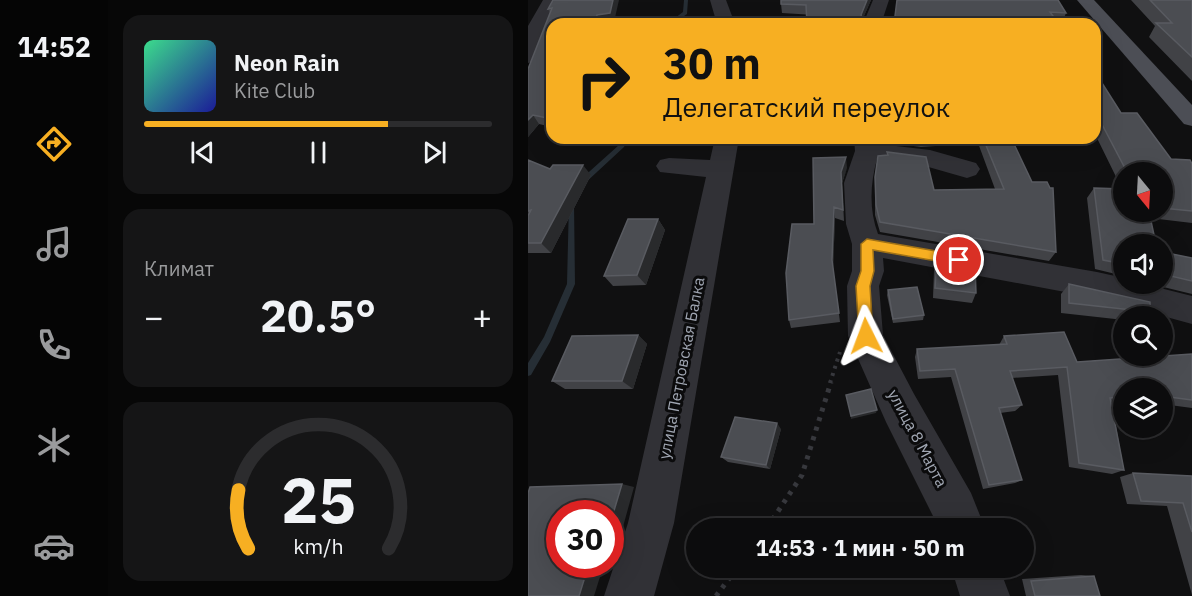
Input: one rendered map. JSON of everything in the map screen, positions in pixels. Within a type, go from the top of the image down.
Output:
[{"type":"main road","points":[[1085,0],[1192,119]]},
{"type":"street","points":[[718,0],[724,18]]},
{"type":"street","points":[[874,18],[881,0]]},
{"type":"street","points":[[528,57],[531,38],[541,10]]},
{"type":"street","points":[[867,144],[938,159],[967,169]]},
{"type":"street","name":"улица 8 Марта","points":[[867,144],[857,183],[860,224],[867,244],[868,271],[863,286],[866,336],[900,408],[958,518]]},
{"type":"street","points":[[669,166],[723,154]]},
{"type":"street","name":"улица Петровская Балка","points":[[629,596],[651,523],[723,154]]},
{"type":"street","points":[[867,244],[1097,285],[1192,310]]},
{"type":"street","points":[[979,578],[985,596]]},
{"type":"path","points":[[774,518],[802,475],[842,346]]},
{"type":"path","points":[[716,596],[730,578]]},
{"type":"building","points":[[553,0],[613,0],[610,13],[597,15],[596,18],[548,18],[552,8],[548,9]]},
{"type":"building","points":[[781,0],[867,0],[861,15],[868,18],[807,18],[806,5],[781,4]]},
{"type":"building","points":[[897,0],[1058,0],[1066,13],[1050,12],[1054,18],[895,18]]},
{"type":"building","points":[[1150,0],[1192,0],[1192,57],[1156,23],[1172,23]]},
{"type":"building","points":[[546,23],[546,118],[533,115],[528,120],[528,69]]},
{"type":"building","points":[[1101,81],[1121,113],[1137,113],[1171,159],[1190,160],[1192,164],[1192,211],[1173,209],[1173,162],[1122,162],[1101,122]]},
{"type":"building","points":[[985,144],[1014,144],[1032,182],[1047,182],[1050,188],[1053,188],[1056,252],[880,222],[876,205],[875,177],[878,156],[888,155],[887,152],[926,157],[934,190],[1004,189]]},
{"type":"building","points":[[846,157],[841,172],[843,210],[834,207],[832,260],[839,313],[789,320],[786,273],[792,224],[814,224],[813,158]]},
{"type":"building","points":[[528,160],[550,169],[553,165],[583,165],[541,243],[528,243],[528,216],[531,210],[528,211]]},
{"type":"building","points":[[1094,188],[1113,189],[1113,222],[1151,222],[1154,234],[1113,234],[1113,262],[1103,260]]},
{"type":"building","points":[[628,219],[658,219],[637,275],[604,276]]},
{"type":"building","points":[[1173,254],[1192,258],[1192,281],[1173,277]]},
{"type":"building","points":[[937,259],[975,266],[976,293],[935,288]]},
{"type":"building","points":[[1069,284],[1150,302],[1150,306],[1113,306],[1113,308],[1069,303]]},
{"type":"building","points":[[917,287],[924,315],[893,319],[888,290]]},
{"type":"building","points":[[1064,332],[1077,362],[1113,359],[1113,366],[1173,366],[1173,355],[1192,354],[1192,400],[1173,397],[1173,378],[1113,378],[1113,398],[1110,398],[1113,413],[1113,438],[1118,438],[1124,470],[1079,463],[1067,367],[1010,371],[1022,405],[999,408],[1022,480],[989,485],[955,369],[920,371],[917,349],[1007,344],[1004,336]]},
{"type":"building","points":[[638,335],[622,381],[552,381],[572,336]]},
{"type":"building","points":[[871,389],[877,410],[851,416],[846,395]]},
{"type":"building","points":[[735,417],[777,423],[766,465],[721,457]]},
{"type":"building","points":[[1133,473],[1192,476],[1192,532],[1183,503],[1141,501]]},
{"type":"building","points":[[622,484],[617,500],[546,500],[546,578],[585,578],[579,596],[528,596],[528,493],[530,487]]},
{"type":"building","points":[[1094,576],[1100,596],[1035,596],[1031,581]]},
{"type":"waterway","points":[[678,18],[685,13],[686,0]]},
{"type":"waterway","points":[[582,182],[623,144]]},
{"type":"waterway","points":[[528,372],[547,339],[571,284],[571,203]]},
{"type":"route","points":[[866,336],[863,286],[868,271],[867,244],[959,260]]}]
